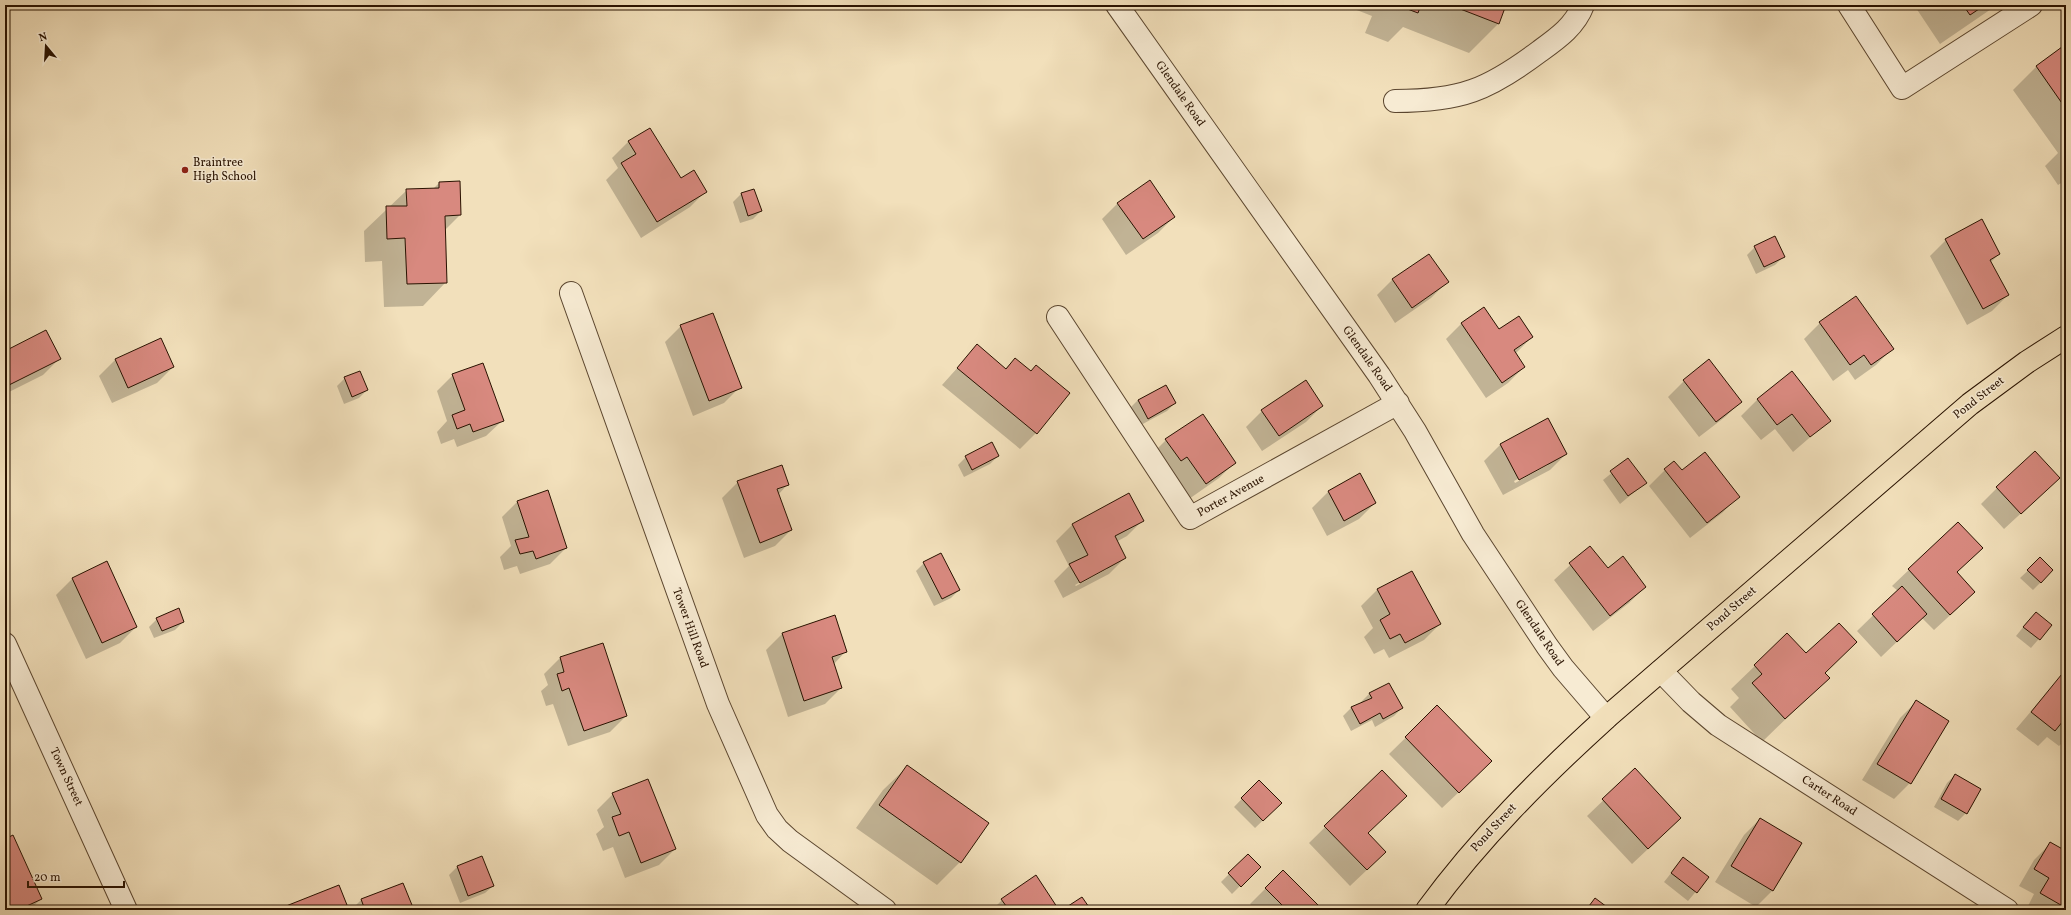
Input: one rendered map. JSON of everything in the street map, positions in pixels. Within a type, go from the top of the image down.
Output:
[{"type":"main road","name":"Pond Street","points":[[1427,910],[1452,876],[1498,823],[1551,769],[1606,718],[1970,404],[2028,362],[2066,337]]},
{"type":"street","name":"Glendale Road","points":[[1117,5],[1398,403],[1430,456],[1473,534],[1546,646],[1606,718]]},
{"type":"street","points":[[1395,101],[1429,101],[1449,98],[1492,83],[1512,72],[1562,34],[1575,21],[1583,5]]},
{"type":"street","points":[[1849,5],[1902,88],[2031,5]]},
{"type":"street","name":"Tower Hill Road","points":[[571,293],[704,667],[758,798],[777,829],[790,841],[885,910]]},
{"type":"street","name":"Porter Avenue","points":[[1058,317],[1190,518],[1398,403]]},
{"type":"street","name":"Town Street","points":[[5,644],[126,910]]},
{"type":"street","name":"Carter Road","points":[[1661,671],[1690,702],[1718,725],[2007,910]]},
{"type":"building","points":[[1397,5],[1421,5],[1418,13]]},
{"type":"building","points":[[1450,5],[1506,5],[1499,24]]},
{"type":"building","points":[[1963,5],[1985,5],[1970,15]]},
{"type":"building","points":[[2066,44],[2066,109],[2036,66]]},
{"type":"building","points":[[650,128],[681,178],[694,170],[707,192],[657,222],[621,163],[636,154],[628,141]]},
{"type":"building","points":[[1150,180],[1175,217],[1143,239],[1117,203]]},
{"type":"building","points":[[460,181],[461,215],[445,216],[447,283],[407,284],[405,238],[387,239],[386,206],[407,206],[406,189],[439,188],[439,182]]},
{"type":"building","points":[[754,189],[762,211],[748,216],[741,193]]},
{"type":"building","points":[[1982,219],[2000,254],[1990,260],[2009,295],[1983,309],[1945,239]]},
{"type":"building","points":[[1775,236],[1785,257],[1764,267],[1754,246]]},
{"type":"building","points":[[1429,254],[1449,282],[1412,308],[1392,279]]},
{"type":"building","points":[[1856,296],[1894,349],[1871,365],[1864,355],[1850,365],[1819,322]]},
{"type":"building","points":[[1484,307],[1499,329],[1519,316],[1533,337],[1514,350],[1525,367],[1502,383],[1461,323]]},
{"type":"building","points":[[713,313],[742,388],[709,401],[680,325]]},
{"type":"building","points":[[46,330],[61,359],[5,387],[5,351]]},
{"type":"building","points":[[161,338],[174,367],[128,388],[115,359]]},
{"type":"building","points":[[977,344],[1006,369],[1015,358],[1031,371],[1036,365],[1070,393],[1037,434],[957,368]]},
{"type":"building","points":[[1709,359],[1742,402],[1716,422],[1683,380]]},
{"type":"building","points":[[483,363],[504,421],[473,432],[470,424],[457,429],[452,415],[465,410],[452,374]]},
{"type":"building","points":[[360,371],[368,390],[352,397],[344,377]]},
{"type":"building","points":[[1792,371],[1831,421],[1810,437],[1792,414],[1777,425],[1757,399]]},
{"type":"building","points":[[1306,380],[1323,406],[1279,436],[1261,410]]},
{"type":"building","points":[[1166,385],[1176,403],[1148,419],[1138,400]]},
{"type":"building","points":[[1203,414],[1236,463],[1206,484],[1187,457],[1181,461],[1165,439]]},
{"type":"building","points":[[1548,418],[1567,454],[1519,480],[1500,444]]},
{"type":"building","points":[[992,442],[999,456],[972,470],[965,456]]},
{"type":"building","points":[[2035,451],[2060,478],[2021,514],[1996,487]]},
{"type":"building","points":[[1705,452],[1740,497],[1707,523],[1664,469],[1674,461],[1682,470]]},
{"type":"building","points":[[1628,458],[1647,483],[1628,496],[1610,471]]},
{"type":"building","points":[[782,465],[789,485],[777,489],[792,530],[760,543],[737,481]]},
{"type":"building","points":[[1360,473],[1376,503],[1344,521],[1328,491]]},
{"type":"building","points":[[548,490],[567,548],[536,559],[533,551],[520,554],[515,540],[529,537],[517,501]]},
{"type":"building","points":[[1129,493],[1144,521],[1115,536],[1126,558],[1080,583],[1069,564],[1088,555],[1072,524]]},
{"type":"building","points":[[1958,522],[1983,548],[1957,572],[1975,592],[1950,615],[1908,569]]},
{"type":"building","points":[[1590,546],[1608,568],[1623,556],[1646,587],[1610,616],[1569,563]]},
{"type":"building","points":[[941,553],[960,590],[942,599],[923,562]]},
{"type":"building","points":[[2040,557],[2053,570],[2041,583],[2027,570]]},
{"type":"building","points":[[107,561],[137,627],[102,643],[72,578]]},
{"type":"building","points":[[1412,571],[1441,624],[1405,643],[1400,634],[1390,639],[1380,620],[1390,614],[1377,589]]},
{"type":"building","points":[[1902,586],[1927,614],[1897,642],[1872,614]]},
{"type":"building","points":[[179,608],[184,622],[162,631],[156,618]]},
{"type":"building","points":[[2036,612],[2052,625],[2040,640],[2023,627]]},
{"type":"building","points":[[835,615],[847,652],[832,657],[842,688],[804,701],[782,633]]},
{"type":"building","points":[[1839,623],[1857,642],[1825,673],[1830,678],[1785,719],[1752,683],[1762,674],[1754,665],[1787,633],[1806,653]]},
{"type":"building","points":[[603,643],[627,716],[584,731],[569,688],[562,691],[557,674],[564,672],[560,657]]},
{"type":"building","points":[[2066,669],[2066,723],[2063,721],[2055,731],[2031,712]]},
{"type":"building","points":[[1389,683],[1403,708],[1383,719],[1380,713],[1360,724],[1351,707],[1372,698],[1369,693]]},
{"type":"building","points":[[1916,700],[1949,721],[1911,784],[1877,764]]},
{"type":"building","points":[[1437,705],[1492,761],[1459,793],[1405,737]]},
{"type":"building","points":[[907,765],[989,823],[961,863],[879,805]]},
{"type":"building","points":[[1635,768],[1681,818],[1648,849],[1602,799]]},
{"type":"building","points":[[1382,770],[1407,796],[1368,833],[1386,852],[1367,870],[1324,826]]},
{"type":"building","points":[[1955,774],[1981,789],[1967,814],[1941,799]]},
{"type":"building","points":[[648,779],[676,849],[641,863],[629,832],[619,836],[612,817],[621,814],[612,793]]},
{"type":"building","points":[[1259,780],[1282,803],[1263,821],[1241,798]]},
{"type":"building","points":[[1760,818],[1802,843],[1773,891],[1731,866]]},
{"type":"building","points":[[13,835],[42,899],[18,910],[5,910],[5,839]]},
{"type":"building","points":[[2050,842],[2066,851],[2066,908],[2040,893],[2049,878],[2034,869]]},
{"type":"building","points":[[1248,854],[1261,867],[1241,887],[1228,873]]},
{"type":"building","points":[[482,856],[494,886],[468,896],[457,866]]},
{"type":"building","points":[[1683,857],[1709,877],[1697,893],[1671,873]]},
{"type":"building","points":[[1283,870],[1323,910],[1281,910],[1284,907],[1265,888]]},
{"type":"building","points":[[1036,875],[1059,910],[1009,910],[1001,899]]},
{"type":"building","points":[[403,883],[414,910],[365,910],[361,899]]},
{"type":"building","points":[[339,885],[349,910],[276,910]]},
{"type":"building","points":[[1082,897],[1091,910],[1062,910]]},
{"type":"building","points":[[1595,898],[1611,910],[1586,910]]},
{"type":"place","name":"Braintree High School","points":[[185,170]]}]
